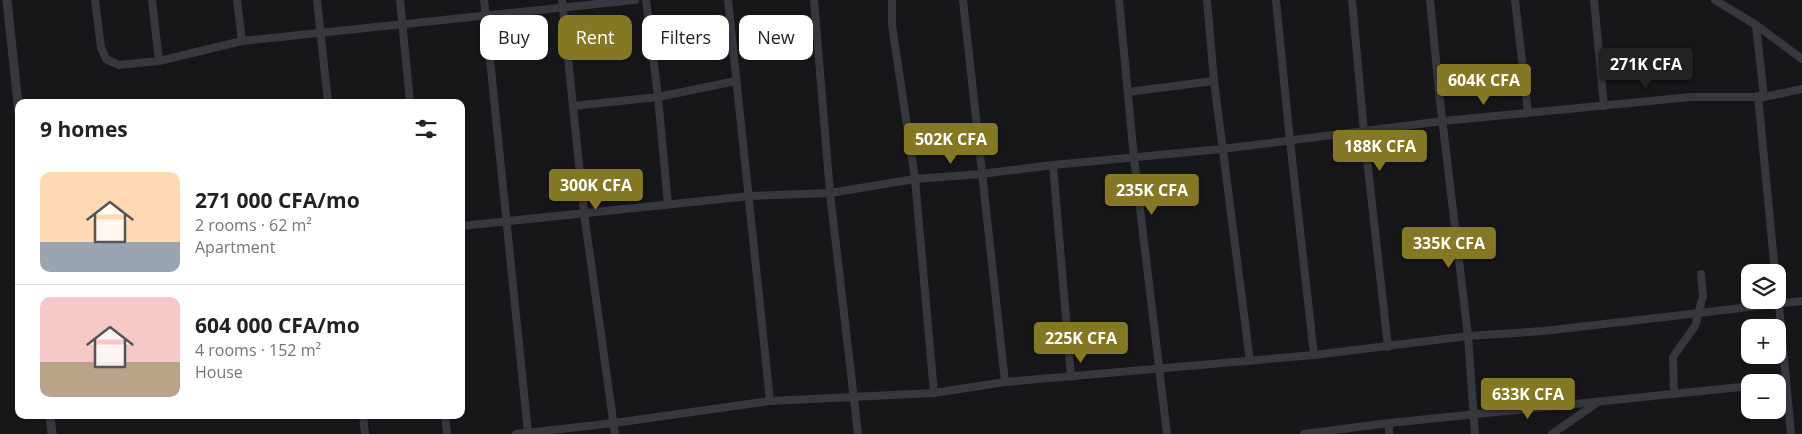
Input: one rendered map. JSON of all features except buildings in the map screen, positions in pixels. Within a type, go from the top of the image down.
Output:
[{"type":"street","points":[[7,0],[17,99]]},
{"type":"street","points":[[95,0],[101,47],[106,59],[119,66],[159,61],[242,41],[480,16]]},
{"type":"street","points":[[152,0],[159,61]]},
{"type":"street","points":[[237,0],[242,41]]},
{"type":"street","points":[[317,0],[328,99]]},
{"type":"street","points":[[400,0],[410,99]]},
{"type":"street","points":[[484,0],[486,15],[563,9],[635,0]]},
{"type":"street","points":[[562,0],[584,213],[615,434]]},
{"type":"street","points":[[646,0],[668,204]]},
{"type":"street","points":[[728,0],[770,401]]},
{"type":"street","points":[[814,0],[830,193],[858,434]]},
{"type":"street","points":[[892,0],[892,25],[915,179],[934,393]]},
{"type":"street","points":[[963,0],[1005,382]]},
{"type":"street","points":[[1119,0],[1134,158],[1166,434]]},
{"type":"street","points":[[1207,0],[1222,148],[1250,361]]},
{"type":"street","points":[[1276,0],[1314,355]]},
{"type":"street","points":[[1352,0],[1364,132],[1388,347]]},
{"type":"street","points":[[1430,0],[1468,336],[1475,433]]},
{"type":"street","points":[[1515,0],[1528,113]]},
{"type":"street","points":[[1594,0],[1604,106]]},
{"type":"street","points":[[1715,0],[1756,25],[1802,59]]},
{"type":"street","points":[[1756,25],[1774,264]]},
{"type":"street","points":[[491,60],[528,433]]},
{"type":"street","points":[[1128,92],[1214,80]]},
{"type":"street","points":[[573,106],[658,98],[736,81]]},
{"type":"street","points":[[465,226],[750,196],[830,193],[915,179],[981,174],[1290,141],[1443,121],[1691,97],[1761,96],[1802,89]]},
{"type":"street","points":[[1053,165],[1072,376]]},
{"type":"street","points":[[1674,394],[1673,357],[1695,326],[1703,296],[1701,274]]},
{"type":"street","points":[[1786,304],[1802,301]]},
{"type":"street","points":[[516,434],[614,423],[770,401],[934,393],[1005,382],[1314,355],[1468,336],[1544,331],[1743,309]]},
{"type":"street","points":[[1779,309],[1785,374]]},
{"type":"street","points":[[1786,382],[1791,434]]},
{"type":"street","points":[[1304,434],[1389,423],[1741,387]]},
{"type":"street","points":[[1552,434],[1598,402]]},
{"type":"street","points":[[50,419],[52,434]]},
{"type":"street","points":[[363,419],[365,434]]},
{"type":"street","points":[[445,419],[447,434]]},
{"type":"street","points":[[1389,423],[1389,434]]}]
